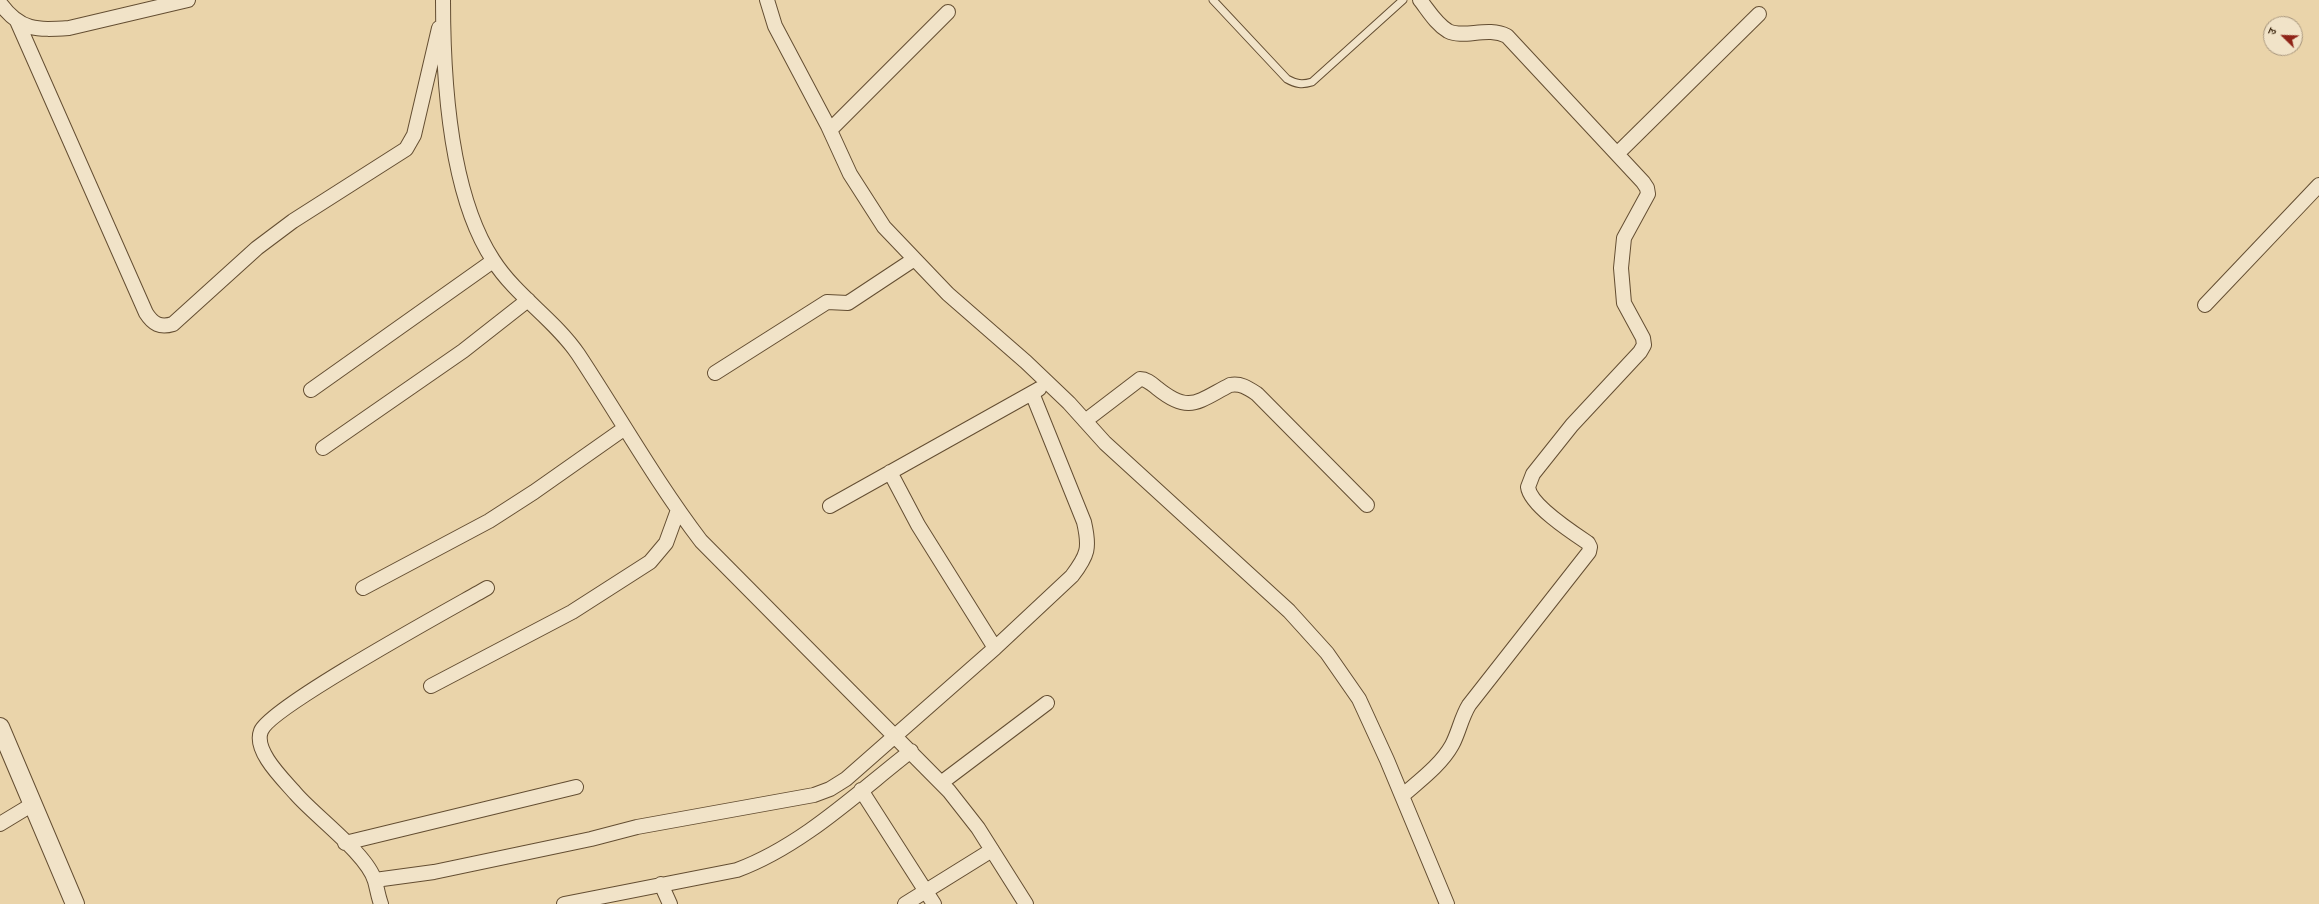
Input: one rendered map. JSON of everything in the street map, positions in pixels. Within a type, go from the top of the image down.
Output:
[{"type":"street","points":[[0,3],[10,16],[22,25],[39,29],[69,28],[188,0]]},
{"type":"street","points":[[564,904],[737,870],[759,862],[826,818],[861,790],[903,743],[995,648],[1072,576],[1083,562],[1088,551],[1088,540],[1084,522],[1039,389],[1021,358],[965,311],[913,260],[870,208],[853,179],[830,130],[775,26],[767,0]]},
{"type":"street","points":[[1402,796],[1445,755],[1452,744],[1461,720],[1469,705],[1589,552],[1590,547],[1588,543],[1556,520],[1532,497],[1528,487],[1533,474],[1572,425],[1640,352],[1644,345],[1643,338],[1624,303],[1621,268],[1624,238],[1629,225],[1645,202],[1647,188],[1506,36],[1499,32],[1449,31],[1437,22],[1420,0]]},
{"type":"street","points":[[17,21],[146,313],[156,325],[165,327],[173,324],[257,248],[310,208],[406,149],[414,135],[443,5]]},
{"type":"street","points":[[443,5],[448,92],[458,172],[474,223],[493,260],[528,300],[555,326],[577,353],[678,510],[701,541],[728,570],[903,743],[941,783],[978,828],[1026,904]]},
{"type":"street","points":[[830,130],[948,12]]},
{"type":"street","points":[[1617,154],[1759,14]]},
{"type":"street","points":[[2205,305],[2319,185]]},
{"type":"street","points":[[311,390],[493,260]]},
{"type":"street","points":[[715,373],[827,302],[830,301],[843,305],[848,303],[913,260]]},
{"type":"street","points":[[323,448],[463,351],[528,300]]},
{"type":"street","points":[[1085,422],[1140,379],[1148,381],[1174,400],[1186,404],[1195,403],[1230,385],[1236,384],[1248,387],[1257,394],[1367,504]]},
{"type":"street","points":[[1039,389],[1085,422],[1105,443],[1288,612],[1327,653],[1359,699],[1402,796],[1447,904]]},
{"type":"street","points":[[830,506],[1039,389]]},
{"type":"street","points":[[363,588],[489,521],[534,492],[625,428]]},
{"type":"street","points":[[890,472],[918,525],[995,648]]},
{"type":"street","points":[[431,686],[572,612],[650,562],[666,543],[678,510]]},
{"type":"street","points":[[487,588],[332,678],[271,718],[261,732],[260,741],[266,759],[296,795],[363,861],[377,891],[434,872],[591,839],[638,827],[814,795],[830,789],[903,743]]},
{"type":"street","points":[[941,783],[1047,703]]},
{"type":"street","points":[[0,727],[75,904]]},
{"type":"street","points":[[345,843],[576,787]]},
{"type":"street","points":[[861,790],[934,904]]},
{"type":"street","points":[[0,824],[33,804]]},
{"type":"street","points":[[905,904],[992,850]]},
{"type":"street","points":[[660,884],[670,904]]},
{"type":"lane","points":[[1213,0],[1287,79],[1294,84],[1312,82],[1403,0]]}]
